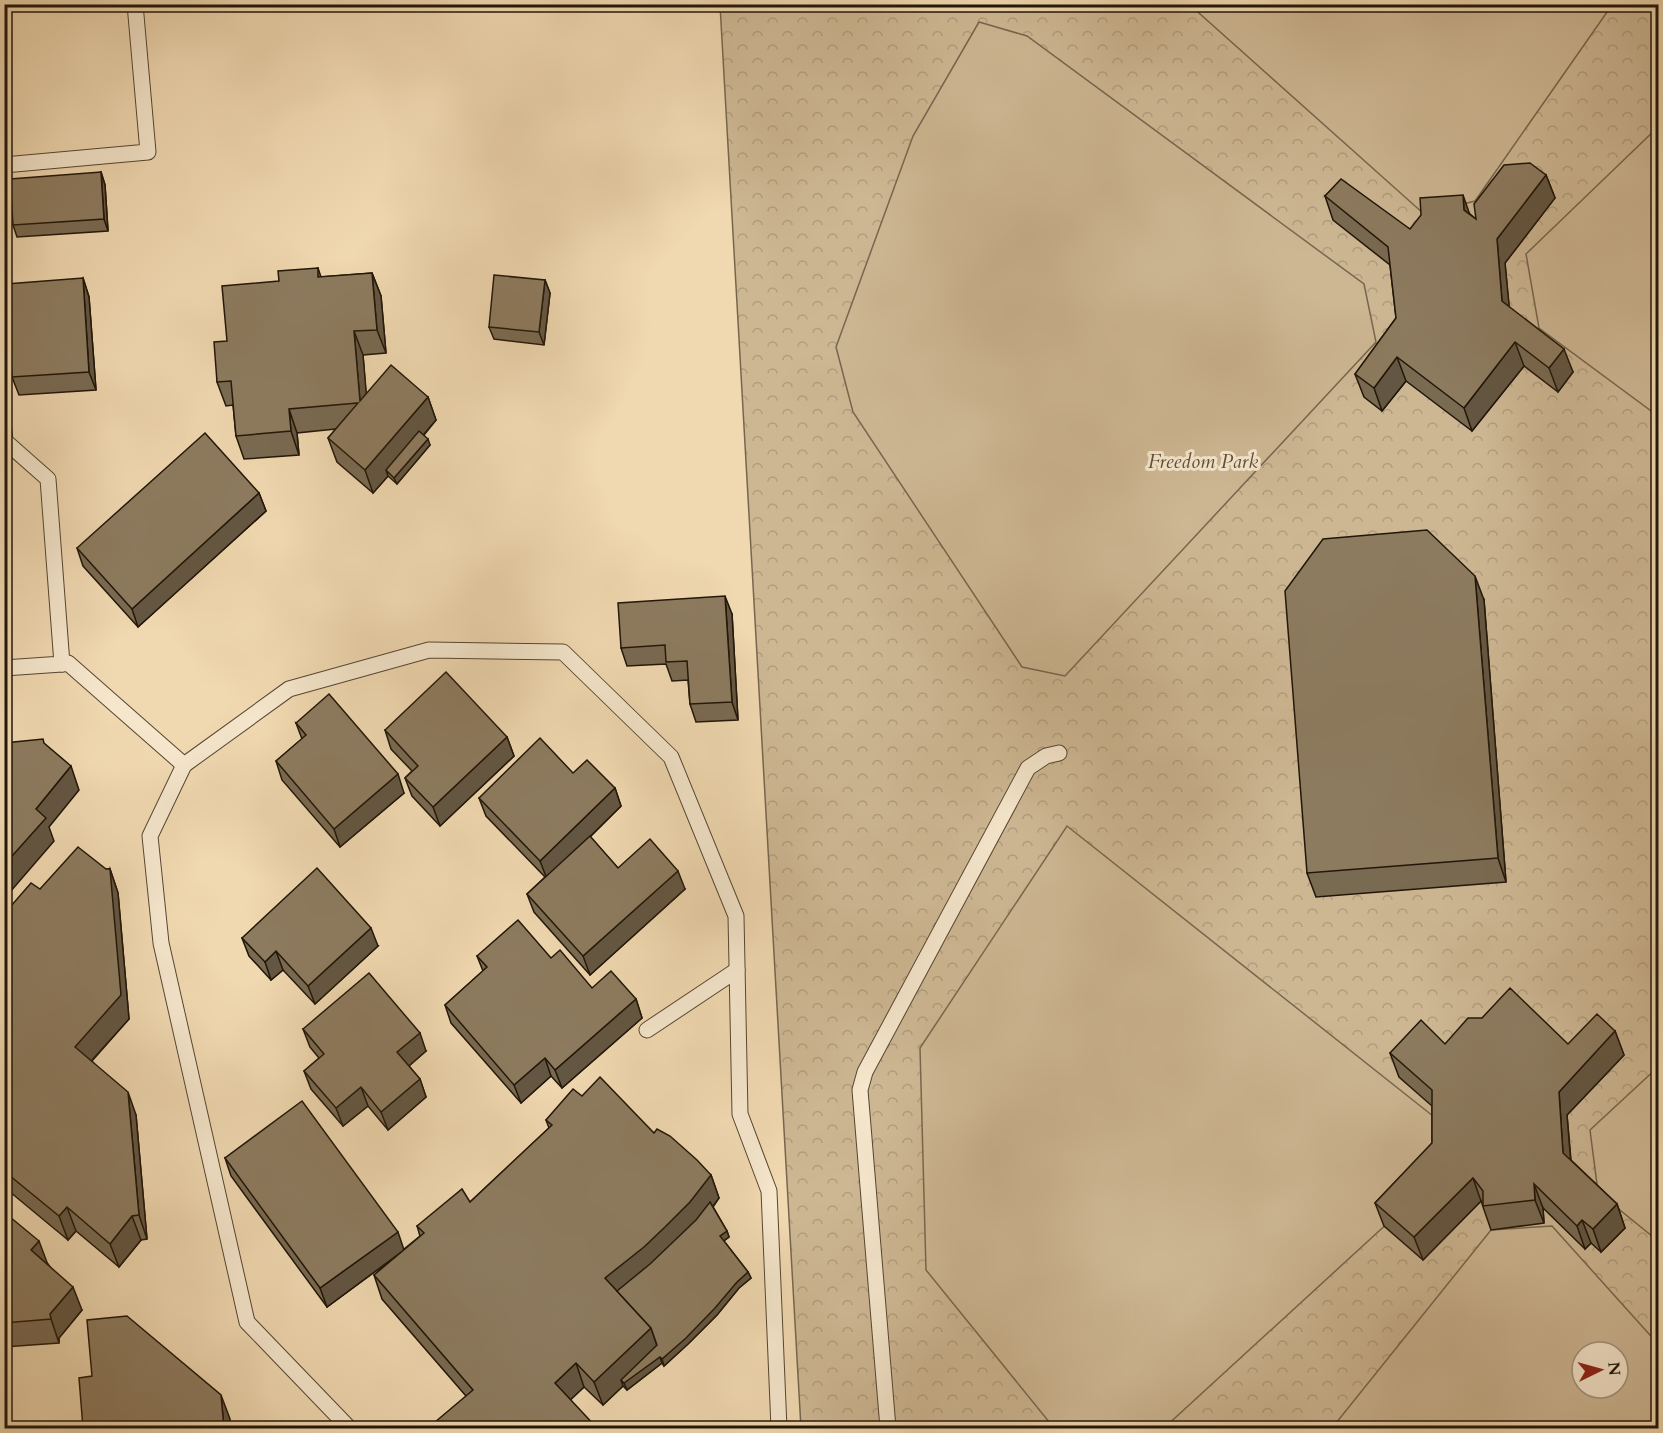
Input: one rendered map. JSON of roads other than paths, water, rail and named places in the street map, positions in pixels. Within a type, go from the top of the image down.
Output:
[{"type":"lane","points":[[4,165],[148,152],[135,4]]},
{"type":"lane","points":[[4,430],[5,441],[48,479],[62,664]]},
{"type":"lane","points":[[349,1428],[247,1322],[161,943],[150,836],[183,765],[289,689],[429,650],[563,652],[671,757],[736,916],[740,1114],[770,1191],[779,1428]]},
{"type":"lane","points":[[4,668],[68,663],[183,765]]},
{"type":"lane","points":[[888,1428],[860,1090],[865,1072],[1028,768],[1046,756],[1059,753]]},
{"type":"lane","points":[[647,1030],[737,970]]},
{"type":"park label","name":"Freedom Park","points":[[1203,461]]}]
